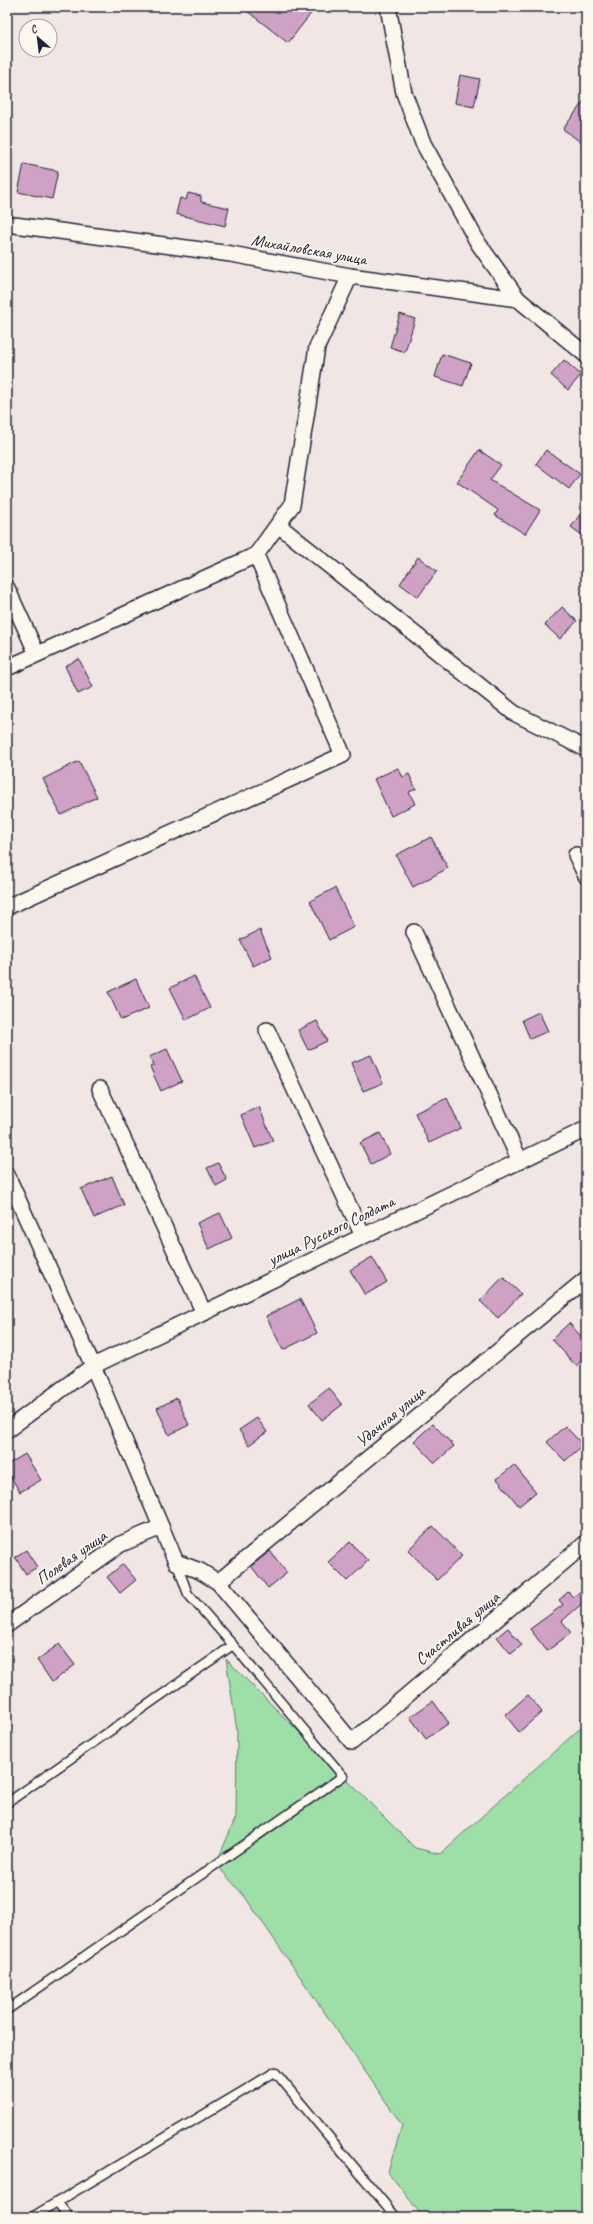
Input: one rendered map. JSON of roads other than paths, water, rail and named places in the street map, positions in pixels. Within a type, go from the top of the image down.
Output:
[{"type":"street","points":[[388,7],[404,93],[423,143],[478,243],[518,299],[586,354]]},
{"type":"street","name":"Михайловская улица","points":[[7,224],[231,254],[350,276],[518,299]]},
{"type":"street","points":[[7,668],[256,555],[292,505],[317,347],[350,276]]},
{"type":"street","points":[[278,525],[514,713],[586,749]]},
{"type":"street","points":[[7,907],[343,755],[256,555]]},
{"type":"street","points":[[7,588],[37,654]]},
{"type":"street","points":[[576,855],[586,876]]},
{"type":"street","points":[[414,932],[520,1161]]},
{"type":"street","points":[[267,1030],[363,1236]]},
{"type":"street","points":[[100,1089],[204,1313]]},
{"type":"street","name":"улица Русского Солдата","points":[[7,1430],[93,1366],[586,1129]]},
{"type":"street","points":[[7,1175],[93,1366],[176,1562],[200,1571],[218,1582]]},
{"type":"street","name":"Удачная улица","points":[[218,1582],[586,1279]]},
{"type":"street","name":"Полевая улица","points":[[7,1625],[121,1544],[161,1527]]},
{"type":"street","name":"Счастливая улица","points":[[218,1582],[352,1742],[586,1544]]},
{"type":"lane","points":[[7,2010],[343,1776],[188,1594],[176,1562]]},
{"type":"lane","points":[[7,1803],[232,1645]]},
{"type":"lane","points":[[32,2217],[275,2072],[396,2217]]},
{"type":"lane","points":[[57,2202],[69,2217]]}]
